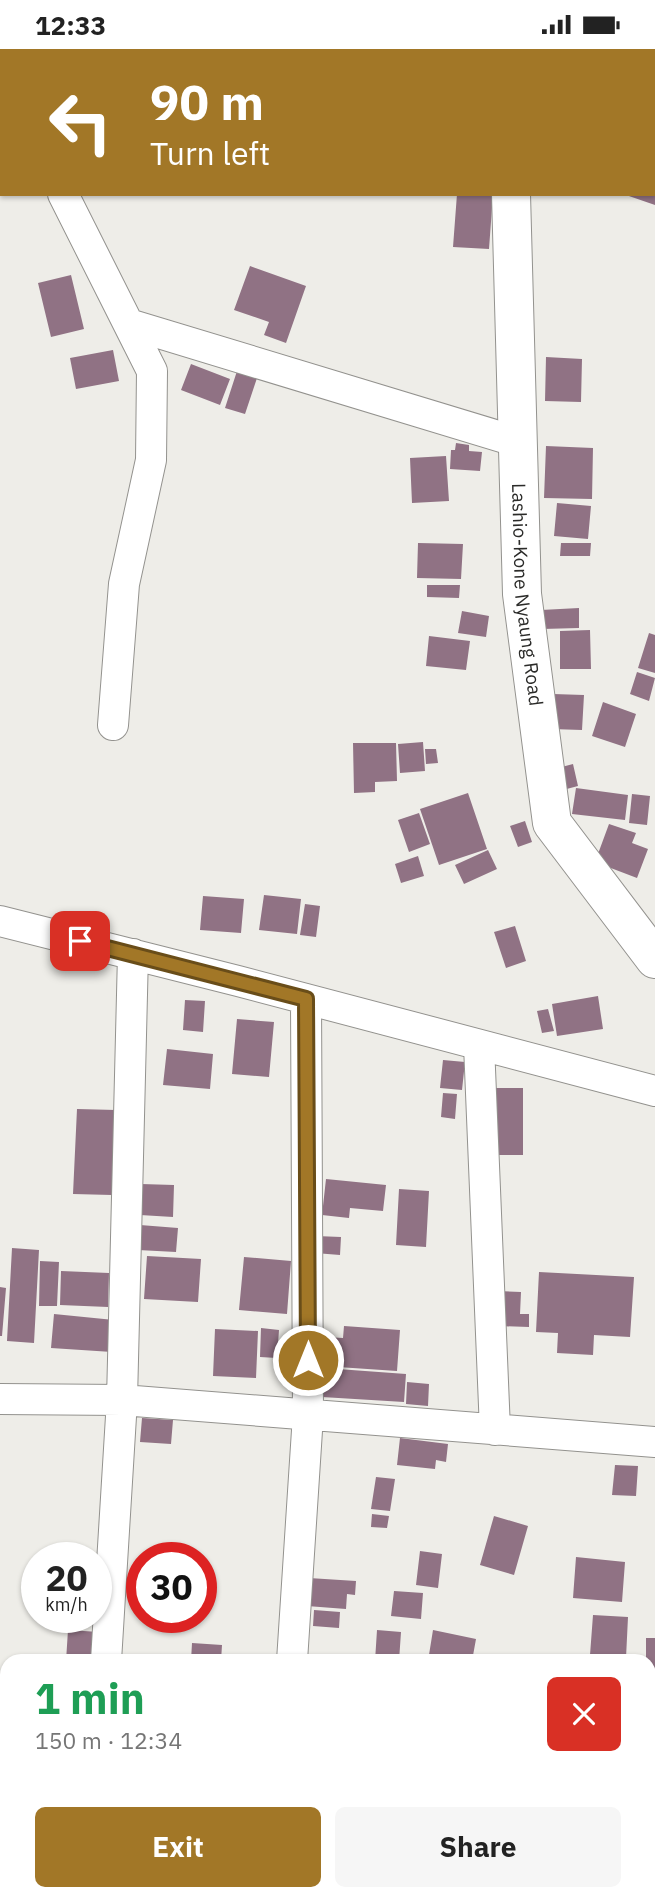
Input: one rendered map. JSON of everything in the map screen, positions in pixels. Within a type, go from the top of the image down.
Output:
[{"type":"main road","name":"Lashio-Kone Nyaung Road","points":[[512,196],[522,594],[552,823],[655,959]]},
{"type":"street","points":[[64,196],[152,372],[151,460],[124,584],[113,725]]},
{"type":"street","points":[[129,324],[517,442]]},
{"type":"street","points":[[0,921],[655,1091]]},
{"type":"street","points":[[106,1654],[122,1400],[133,954]]},
{"type":"street","points":[[292,1654],[308,1415],[306,999]]},
{"type":"street","points":[[479,1045],[495,1430]]},
{"type":"street","points":[[0,1399],[122,1400],[655,1442]]},
{"type":"building","points":[[457,196],[493,196],[489,249],[453,247]]},
{"type":"building","points":[[629,196],[655,196],[655,205]]},
{"type":"building","points":[[250,266],[306,286],[286,343],[264,335],[269,322],[234,310]]},
{"type":"building","points":[[71,275],[84,329],[51,337],[38,283]]},
{"type":"building","points":[[113,350],[119,381],[76,389],[70,358]]},
{"type":"building","points":[[546,357],[582,359],[581,402],[545,401]]},
{"type":"building","points":[[191,364],[230,379],[220,405],[181,390]]},
{"type":"building","points":[[237,371],[257,378],[245,414],[225,408]]},
{"type":"building","points":[[456,443],[469,445],[469,451],[482,452],[480,471],[450,469],[451,450],[455,450]]},
{"type":"building","points":[[546,446],[593,448],[592,499],[544,498]]},
{"type":"building","points":[[446,456],[449,501],[412,503],[410,458]]},
{"type":"building","points":[[557,503],[591,506],[588,539],[554,536]]},
{"type":"building","points":[[418,543],[463,544],[461,579],[417,578]]},
{"type":"building","points":[[561,543],[591,543],[590,556],[560,556]]},
{"type":"building","points":[[427,585],[460,585],[459,598],[427,597]]},
{"type":"building","points":[[579,608],[579,628],[542,629],[541,610]]},
{"type":"building","points":[[462,611],[489,616],[486,637],[458,633]]},
{"type":"building","points":[[590,630],[591,669],[560,669],[560,631]]},
{"type":"building","points":[[649,633],[655,635],[655,673],[638,668]]},
{"type":"building","points":[[429,636],[470,641],[466,670],[426,666]]},
{"type":"building","points":[[637,672],[655,678],[649,701],[630,694]]},
{"type":"building","points":[[553,694],[584,695],[582,730],[551,729]]},
{"type":"building","points":[[603,702],[636,714],[625,747],[592,736]]},
{"type":"building","points":[[423,742],[425,771],[400,773],[398,744]]},
{"type":"building","points":[[353,743],[396,743],[397,781],[375,782],[375,792],[354,793]]},
{"type":"building","points":[[425,749],[436,749],[438,763],[426,764]]},
{"type":"building","points":[[573,764],[578,786],[559,791],[554,769]]},
{"type":"building","points":[[576,788],[628,795],[625,820],[572,814]]},
{"type":"building","points":[[468,793],[487,849],[439,865],[420,809]]},
{"type":"building","points":[[632,794],[650,796],[647,825],[629,823]]},
{"type":"building","points":[[419,813],[430,844],[409,852],[398,820]]},
{"type":"building","points":[[525,821],[532,842],[518,847],[510,826]]},
{"type":"building","points":[[609,824],[636,833],[632,843],[648,849],[637,878],[595,862]]},
{"type":"building","points":[[488,850],[497,869],[464,884],[455,865]]},
{"type":"building","points":[[418,856],[424,876],[401,883],[395,864]]},
{"type":"building","points":[[264,895],[301,899],[297,934],[259,930]]},
{"type":"building","points":[[203,896],[244,899],[241,933],[200,930]]},
{"type":"building","points":[[305,904],[320,906],[316,937],[300,935]]},
{"type":"building","points":[[515,926],[526,961],[506,968],[494,932]]},
{"type":"building","points":[[598,996],[603,1029],[557,1036],[552,1004]]},
{"type":"building","points":[[185,1000],[205,1001],[203,1032],[183,1030]]},
{"type":"building","points":[[548,1009],[554,1031],[542,1033],[537,1011]]},
{"type":"building","points":[[237,1019],[274,1022],[269,1077],[232,1074]]},
{"type":"building","points":[[167,1049],[213,1054],[210,1089],[163,1085]]},
{"type":"building","points":[[443,1060],[465,1062],[462,1090],[440,1088]]},
{"type":"building","points":[[494,1088],[523,1088],[523,1155],[493,1155]]},
{"type":"building","points":[[443,1093],[457,1094],[455,1119],[441,1117]]},
{"type":"building","points":[[77,1109],[116,1110],[112,1195],[73,1194]]},
{"type":"building","points":[[326,1179],[386,1185],[383,1211],[350,1208],[349,1218],[322,1215]]},
{"type":"building","points":[[141,1184],[174,1185],[173,1217],[140,1215]]},
{"type":"building","points":[[399,1189],[429,1191],[426,1247],[396,1245]]},
{"type":"building","points":[[140,1225],[178,1228],[176,1252],[138,1250]]},
{"type":"building","points":[[316,1236],[341,1237],[340,1255],[315,1253]]},
{"type":"building","points":[[12,1248],[39,1250],[34,1343],[7,1341]]},
{"type":"building","points":[[147,1256],[201,1259],[198,1302],[144,1299]]},
{"type":"building","points":[[244,1257],[291,1261],[287,1314],[239,1310]]},
{"type":"building","points":[[40,1261],[59,1262],[57,1306],[39,1306]]},
{"type":"building","points":[[61,1271],[109,1273],[108,1307],[60,1305]]},
{"type":"building","points":[[539,1272],[634,1277],[630,1337],[594,1335],[593,1355],[557,1353],[558,1333],[536,1332]]},
{"type":"building","points":[[0,1287],[6,1288],[2,1336],[0,1336]]},
{"type":"building","points":[[497,1291],[521,1292],[520,1314],[529,1314],[529,1327],[496,1326]]},
{"type":"building","points":[[54,1314],[114,1320],[112,1352],[51,1348]]},
{"type":"building","points":[[344,1326],[400,1330],[397,1371],[323,1366],[325,1337],[343,1338]]},
{"type":"building","points":[[261,1328],[279,1330],[277,1358],[260,1357]]},
{"type":"building","points":[[215,1329],[258,1331],[256,1378],[213,1376]]},
{"type":"building","points":[[324,1368],[406,1374],[404,1402],[322,1397]]},
{"type":"building","points":[[407,1382],[429,1384],[428,1406],[406,1404]]},
{"type":"building","points":[[142,1418],[173,1420],[171,1444],[140,1442]]},
{"type":"building","points":[[400,1438],[448,1444],[446,1462],[436,1460],[435,1469],[397,1465]]},
{"type":"building","points":[[615,1465],[638,1466],[636,1496],[612,1495]]},
{"type":"building","points":[[376,1477],[395,1479],[390,1511],[371,1509]]},
{"type":"building","points":[[372,1514],[389,1516],[387,1528],[371,1527]]},
{"type":"building","points":[[494,1516],[528,1526],[514,1575],[480,1565]]},
{"type":"building","points":[[420,1551],[442,1554],[438,1588],[416,1585]]},
{"type":"building","points":[[576,1557],[625,1562],[622,1602],[573,1598]]},
{"type":"building","points":[[309,1578],[356,1581],[355,1595],[347,1594],[346,1609],[307,1606]]},
{"type":"building","points":[[394,1591],[423,1593],[421,1619],[391,1616]]},
{"type":"building","points":[[314,1610],[340,1612],[339,1628],[313,1626]]},
{"type":"building","points":[[593,1615],[628,1617],[626,1654],[590,1654]]},
{"type":"building","points":[[377,1630],[401,1632],[399,1654],[375,1654]]},
{"type":"building","points":[[433,1630],[476,1639],[473,1654],[429,1654]]},
{"type":"building","points":[[68,1633],[99,1633],[97,1654],[66,1654]]},
{"type":"building","points":[[646,1638],[655,1638],[655,1654],[646,1654]]},
{"type":"building","points":[[192,1643],[222,1645],[221,1654],[191,1654]]},
{"type":"route","points":[[80,941],[306,999],[308,1360]]}]
